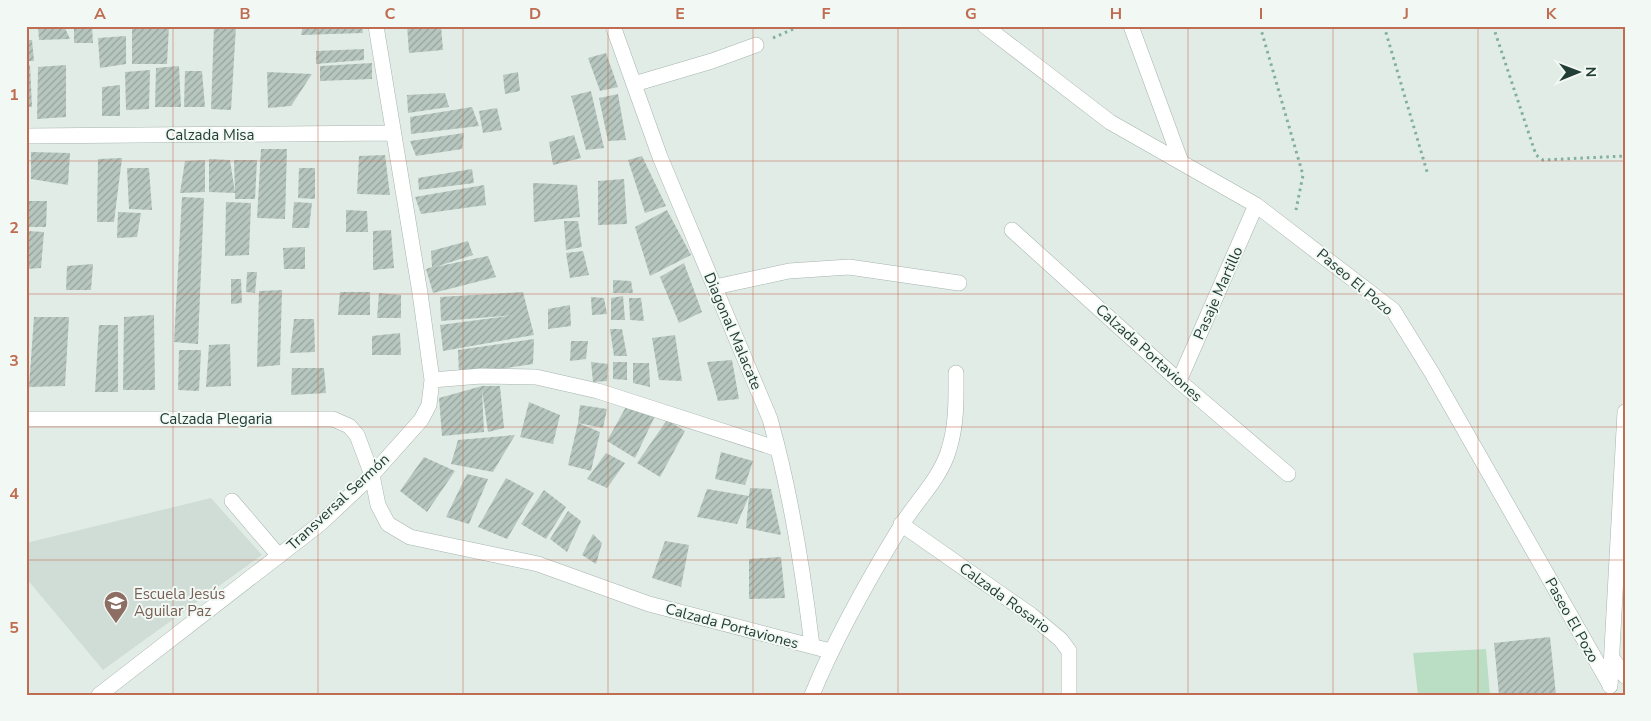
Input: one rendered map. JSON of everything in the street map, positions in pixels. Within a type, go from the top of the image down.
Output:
[{"type":"street","name":"Transversal Sermón","points":[[100,695],[321,523],[372,475],[421,420],[429,405],[432,380],[376,26]]},
{"type":"street","name":"Diagonal Malacate","points":[[613,26],[660,157],[770,419],[778,449],[804,577],[812,646]]},
{"type":"street","name":"Paseo El Pozo","points":[[985,26],[1110,122],[1256,205],[1292,230],[1393,310],[1432,373],[1610,690]]},
{"type":"street","points":[[1131,26],[1181,162]]},
{"type":"street","points":[[634,84],[712,61],[756,45]]},
{"type":"street","name":"Calzada Misa","points":[[26,136],[393,134]]},
{"type":"street","name":"Pasaje Martillo","points":[[1179,381],[1256,205]]},
{"type":"street","name":"Calzada Portaviones","points":[[1012,230],[1179,381],[1288,474]]},
{"type":"street","points":[[715,287],[789,271],[849,267],[960,283]]},
{"type":"street","points":[[812,695],[830,651],[901,524],[930,484],[949,451],[956,417],[956,373]]},
{"type":"street","points":[[432,380],[481,376],[536,377],[598,391],[778,449]]},
{"type":"street","points":[[1610,690],[1625,412]]},
{"type":"street","name":"Calzada Plegaria","points":[[26,419],[333,419],[349,426],[357,435],[372,475]]},
{"type":"street","name":"Calzada Portaviones","points":[[372,475],[378,505],[388,524],[410,537],[538,564],[649,604],[830,651]]},
{"type":"street","points":[[232,501],[279,556]]},
{"type":"street","name":"Calzada Rosario","points":[[901,524],[1031,615],[1061,640],[1069,651],[1069,695]]},
{"type":"street","points":[[1612,658],[1625,676]]},
{"type":"path","points":[[756,45],[800,26]]},
{"type":"path","points":[[1260,26],[1303,175],[1292,230]]},
{"type":"path","points":[[1384,26],[1428,174]]},
{"type":"path","points":[[1493,26],[1532,148],[1536,155],[1543,160],[1625,156]]},
{"type":"shaded area","name":"Escuela Jesús Aguilar Paz","points":[[211,498],[262,555],[103,670],[26,578],[26,543]]},
{"type":"green space","points":[[1486,649],[1490,695],[1418,695],[1413,653]]},
{"type":"building","points":[[38,26],[64,26],[70,39],[39,40]]},
{"type":"building","points":[[74,26],[92,26],[93,43],[74,43]]},
{"type":"building","points":[[132,26],[169,26],[167,64],[132,64]]},
{"type":"building","points":[[214,26],[236,26],[231,110],[211,109]]},
{"type":"building","points":[[303,26],[362,26],[363,33],[301,35]]},
{"type":"building","points":[[407,26],[441,26],[443,50],[409,53]]},
{"type":"building","points":[[126,36],[126,64],[100,68],[98,38]]},
{"type":"building","points":[[26,40],[32,40],[34,61],[26,61]]},
{"type":"building","points":[[364,49],[364,60],[316,64],[316,51]]},
{"type":"building","points":[[606,53],[618,87],[600,91],[588,58]]},
{"type":"building","points":[[372,63],[372,79],[320,81],[320,66]]},
{"type":"building","points":[[26,65],[30,65],[32,107],[26,107]]},
{"type":"building","points":[[66,65],[66,117],[37,119],[38,67]]},
{"type":"building","points":[[179,66],[181,107],[155,107],[156,68]]},
{"type":"building","points":[[150,70],[149,109],[126,110],[125,72]]},
{"type":"building","points":[[185,71],[202,71],[205,107],[184,107]]},
{"type":"building","points":[[267,72],[312,74],[291,106],[268,108]]},
{"type":"building","points":[[518,72],[520,91],[505,94],[503,75]]},
{"type":"building","points":[[120,85],[120,116],[102,116],[102,87]]},
{"type":"building","points":[[591,91],[604,148],[586,150],[571,96]]},
{"type":"building","points":[[445,93],[449,107],[408,113],[407,95]]},
{"type":"building","points":[[618,94],[626,140],[608,141],[599,98]]},
{"type":"building","points":[[472,107],[479,126],[411,134],[410,117]]},
{"type":"building","points":[[497,108],[502,130],[483,133],[479,111]]},
{"type":"building","points":[[464,133],[462,149],[416,156],[410,141]]},
{"type":"building","points":[[574,135],[581,158],[553,165],[549,142]]},
{"type":"building","points":[[261,149],[287,149],[285,219],[257,218]]},
{"type":"building","points":[[31,152],[70,153],[68,185],[31,179]]},
{"type":"building","points":[[385,155],[390,195],[357,194],[359,156]]},
{"type":"building","points":[[642,156],[666,206],[645,213],[628,160]]},
{"type":"building","points":[[122,158],[114,222],[97,222],[98,159]]},
{"type":"building","points":[[209,159],[230,160],[235,193],[209,192]]},
{"type":"building","points":[[205,160],[205,192],[180,193],[185,161]]},
{"type":"building","points":[[234,160],[257,160],[255,199],[235,199]]},
{"type":"building","points":[[127,168],[149,168],[152,210],[129,209]]},
{"type":"building","points":[[299,168],[315,168],[315,199],[298,198]]},
{"type":"building","points":[[472,169],[474,183],[419,190],[418,178]]},
{"type":"building","points":[[624,179],[627,224],[598,225],[598,181]]},
{"type":"building","points":[[533,183],[577,185],[580,217],[534,222]]},
{"type":"building","points":[[484,185],[486,205],[421,214],[415,197]]},
{"type":"building","points":[[182,197],[204,198],[198,344],[174,342]]},
{"type":"building","points":[[26,201],[47,201],[46,227],[26,227]]},
{"type":"building","points":[[226,202],[251,203],[249,255],[225,256]]},
{"type":"building","points":[[294,202],[312,203],[309,228],[292,228]]},
{"type":"building","points":[[346,210],[367,211],[368,232],[346,232]]},
{"type":"building","points":[[667,210],[691,255],[650,276],[635,227]]},
{"type":"building","points":[[118,212],[141,213],[137,237],[117,238]]},
{"type":"building","points":[[564,221],[578,221],[582,247],[566,250]]},
{"type":"building","points":[[391,230],[394,268],[373,270],[373,231]]},
{"type":"building","points":[[26,231],[44,232],[41,268],[26,269]]},
{"type":"building","points":[[468,241],[473,255],[435,267],[488,256],[496,277],[433,293],[426,269],[432,267],[431,251]]},
{"type":"building","points":[[305,247],[305,269],[284,269],[283,248]]},
{"type":"building","points":[[583,251],[589,275],[570,278],[566,253]]},
{"type":"building","points":[[684,263],[702,312],[679,323],[660,277]]},
{"type":"building","points":[[93,264],[91,290],[66,290],[67,266]]},
{"type":"building","points":[[247,272],[257,272],[255,293],[246,292]]},
{"type":"building","points":[[231,279],[241,279],[242,303],[231,304]]},
{"type":"building","points":[[613,280],[631,281],[633,293],[613,293]]},
{"type":"building","points":[[282,290],[280,365],[257,367],[259,291]]},
{"type":"building","points":[[26,291],[29,291],[29,332],[26,332]]},
{"type":"building","points":[[340,292],[370,292],[370,315],[338,315]]},
{"type":"building","points":[[523,292],[534,335],[443,351],[440,325],[516,315],[441,321],[440,297]]},
{"type":"building","points":[[379,293],[401,295],[401,318],[377,318]]},
{"type":"building","points":[[623,296],[625,320],[611,320],[611,298]]},
{"type":"building","points":[[591,297],[604,298],[607,314],[592,315]]},
{"type":"building","points":[[629,298],[641,298],[644,321],[630,320]]},
{"type":"building","points":[[570,305],[571,326],[548,329],[548,309]]},
{"type":"building","points":[[154,315],[155,390],[123,390],[124,317]]},
{"type":"building","points":[[34,317],[69,317],[65,386],[29,387]]},
{"type":"building","points":[[294,319],[314,319],[315,352],[290,353]]},
{"type":"building","points":[[99,325],[118,325],[118,392],[95,392]]},
{"type":"building","points":[[610,329],[622,329],[627,356],[614,356]]},
{"type":"building","points":[[400,333],[401,355],[372,355],[372,336]]},
{"type":"building","points":[[675,335],[682,381],[659,380],[652,338]]},
{"type":"building","points":[[534,339],[533,364],[459,375],[458,350]]},
{"type":"building","points":[[571,341],[588,341],[586,359],[570,361]]},
{"type":"building","points":[[230,344],[231,386],[206,387],[209,345]]},
{"type":"building","points":[[179,350],[201,350],[199,391],[178,390]]},
{"type":"building","points":[[732,360],[739,399],[718,401],[707,362]]},
{"type":"building","points":[[591,362],[608,364],[607,381],[593,382]]},
{"type":"building","points":[[613,362],[627,362],[627,380],[613,379]]},
{"type":"building","points":[[633,363],[649,363],[650,387],[633,383]]},
{"type":"building","points":[[292,368],[324,368],[326,393],[291,395]]},
{"type":"building","points":[[482,386],[500,386],[504,428],[488,432],[482,390],[484,432],[442,436],[439,398]]},
{"type":"building","points":[[529,402],[560,415],[553,444],[520,437]]},
{"type":"building","points":[[628,403],[655,416],[635,458],[607,441]]},
{"type":"building","points":[[580,405],[607,409],[603,428],[578,423]]},
{"type":"building","points":[[667,420],[685,431],[660,477],[637,463]]},
{"type":"building","points":[[578,423],[600,432],[591,471],[568,465]]},
{"type":"building","points":[[515,435],[493,472],[451,464],[458,440]]},
{"type":"building","points":[[721,452],[753,461],[745,485],[715,479]]},
{"type":"building","points":[[606,453],[625,463],[607,488],[587,479]]},
{"type":"building","points":[[424,457],[455,471],[427,512],[400,491]]},
{"type":"building","points":[[467,474],[488,479],[469,524],[446,517]]},
{"type":"building","points":[[506,478],[534,493],[507,539],[478,527]]},
{"type":"building","points":[[750,488],[771,489],[781,535],[746,528]]},
{"type":"building","points":[[707,489],[749,496],[737,524],[697,517]]},
{"type":"building","points":[[544,490],[566,507],[546,539],[521,524]]},
{"type":"building","points":[[568,511],[581,521],[567,552],[550,539]]},
{"type":"building","points":[[593,534],[602,543],[596,564],[582,555]]},
{"type":"building","points":[[665,541],[689,545],[681,587],[652,578]]},
{"type":"building","points":[[781,557],[785,598],[749,599],[749,559]]},
{"type":"building","points":[[1550,637],[1556,695],[1499,695],[1494,643]]},
{"type":"place","name":"Escuela Jesús Aguilar Paz","points":[[116,624]]}]
